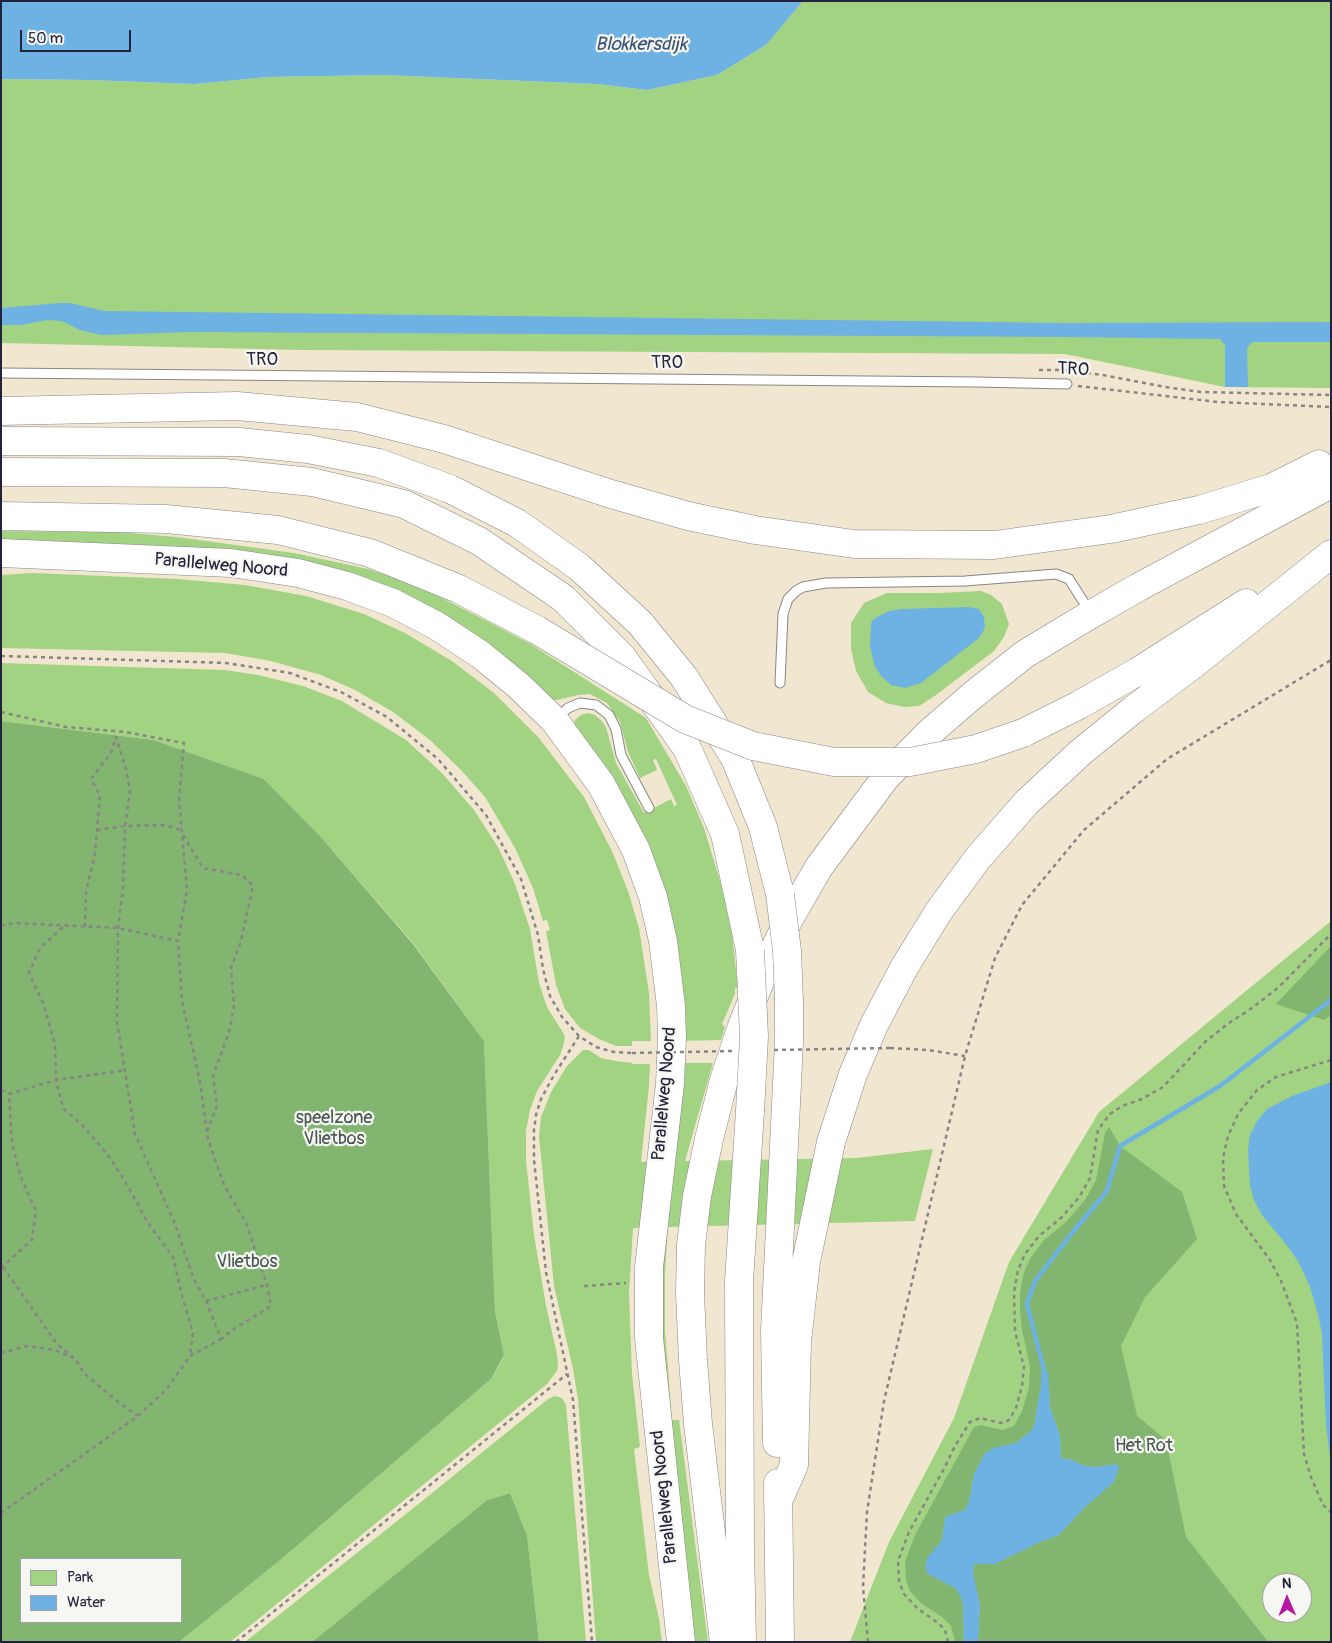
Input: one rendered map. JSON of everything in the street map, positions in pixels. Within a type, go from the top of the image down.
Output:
[{"type":"highway","points":[[1,411],[237,406],[357,418],[444,439],[611,494],[688,516],[755,530],[854,544],[994,545],[1111,529],[1200,510],[1325,474]]},
{"type":"highway","points":[[1,441],[239,442],[308,449],[379,464],[424,479],[450,489],[517,523],[579,567],[640,623],[684,677],[735,758],[763,827],[780,894],[787,951],[789,1042],[775,1331],[780,1642]]},
{"type":"highway","points":[[1,472],[224,473],[312,482],[404,504],[480,541],[564,598],[622,657],[687,748],[725,834],[750,950],[754,1037],[740,1281],[742,1642]]},
{"type":"highway","points":[[724,1642],[692,1360],[690,1264],[697,1196],[724,1080],[742,1026],[789,919],[819,867],[886,777],[929,733],[973,695],[1025,654],[1325,474]]},
{"type":"highway","points":[[1,516],[166,520],[278,530],[370,553],[459,589],[537,630],[685,719],[753,746],[834,762],[910,762],[976,749],[1024,734],[1137,672],[1331,549]]},
{"type":"highway","name":"Parallelweg Noord","points":[[1,553],[231,563],[298,573],[347,586],[393,603],[445,631],[481,655],[520,686],[554,720],[601,784],[636,850],[653,897],[663,941],[672,1006],[670,1084],[649,1267],[649,1338],[680,1642]]},
{"type":"highway","points":[[778,1501],[794,1465],[797,1342],[805,1272],[831,1142],[852,1074],[874,1025],[905,966],[939,911],[978,858],[1027,802],[1081,752],[1331,554]]},
{"type":"highway","name":"Parallelweg Noord","points":[[1,565],[235,576],[291,585],[348,600],[419,632],[454,652],[500,686],[531,716],[555,744],[583,784],[607,826],[630,876],[646,927],[657,991],[659,1032],[657,1085],[641,1212],[636,1285],[636,1346],[642,1418],[668,1642]]},
{"type":"lane","name":"TRO","points":[[1,373],[1068,384]]},
{"type":"lane","points":[[780,683],[783,614],[788,599],[803,587],[826,583],[965,581],[1056,574],[1069,580],[1092,614]]},
{"type":"lane","points":[[554,720],[568,708],[580,703],[596,705],[609,715],[616,729],[621,755],[649,808]]},
{"type":"path","name":"TRO","points":[[1068,384],[1218,402],[1331,407]]},
{"type":"path","points":[[1,656],[226,663],[290,674],[341,692],[387,718],[438,759],[486,815],[521,879],[538,935],[543,969],[550,996],[562,1017],[579,1036],[596,1047],[614,1052],[632,1053]]},
{"type":"path","points":[[868,1642],[863,1587],[867,1512],[884,1401],[965,1056],[995,958],[1022,905],[1084,830],[1167,759],[1331,660]]},
{"type":"path","points":[[1,712],[66,726],[126,732],[184,743],[178,798],[187,890],[178,941],[182,1001],[200,1082],[207,1133],[224,1185],[246,1222],[268,1285],[271,1306],[221,1339],[190,1356],[166,1390],[138,1416],[1,1513]]},
{"type":"path","points":[[85,927],[86,892],[95,854],[100,795],[91,779],[111,753],[116,738],[126,769],[130,792],[125,826],[123,888],[118,928],[117,1022],[136,1134],[175,1224],[193,1276],[206,1301],[221,1339]]},
{"type":"path","points":[[96,830],[125,826],[164,825],[182,832],[203,868],[242,875],[253,886],[241,941],[231,968],[234,1006],[214,1075],[217,1105],[207,1133]]},
{"type":"path","points":[[1,926],[13,923],[118,928],[178,941]]},
{"type":"path","points":[[65,926],[40,948],[29,973],[44,1006],[55,1045],[56,1080],[63,1108],[83,1126],[107,1154],[126,1182],[148,1222],[173,1257],[193,1333],[190,1356]]},
{"type":"path","points":[[948,1642],[945,1630],[938,1622],[916,1608],[904,1594],[899,1581],[898,1561],[909,1532],[970,1422],[980,1418],[1002,1423],[1010,1420],[1016,1408],[1022,1386],[1024,1367],[1015,1331],[1014,1292],[1018,1270],[1025,1254],[1039,1236],[1062,1217],[1080,1196],[1090,1178],[1098,1130],[1110,1114],[1122,1106],[1142,1099],[1163,1087],[1206,1041],[1229,1022],[1252,1008],[1279,987],[1331,934]]},
{"type":"path","points":[[579,1036],[554,1075],[541,1100],[534,1130],[534,1160],[550,1296],[572,1400],[592,1642]]},
{"type":"path","points":[[890,1048],[928,1050],[965,1056]]},
{"type":"path","points":[[1331,1060],[1276,1078],[1257,1090],[1238,1114],[1228,1136],[1224,1158],[1224,1186],[1236,1214],[1270,1260],[1284,1288],[1297,1323],[1304,1454],[1320,1498],[1331,1512]]},
{"type":"path","points":[[1,1090],[9,1094],[56,1080],[126,1070]]},
{"type":"path","points":[[9,1094],[12,1144],[22,1180],[36,1211],[32,1240],[2,1268],[57,1344],[76,1360],[84,1373],[118,1402],[138,1416]]},
{"type":"path","points":[[584,1286],[626,1283]]},
{"type":"path","points":[[206,1301],[268,1285]]},
{"type":"path","points":[[1,1353],[27,1346],[55,1350],[76,1360]]},
{"type":"path","points":[[236,1642],[567,1374]]},
{"type":"green space","points":[[803,1],[1331,1],[1331,388],[1225,387],[1065,354],[300,350],[1,343],[1,79],[195,84],[268,77],[384,75],[597,84],[647,90],[717,75],[766,45]]},
{"type":"green space","points":[[1,531],[118,532],[177,537],[294,553],[368,569],[401,580],[442,598],[529,643],[646,718],[686,786],[704,828],[721,884],[732,934],[738,988],[735,988],[735,994],[722,1024],[725,1027],[721,1040],[678,1041],[677,989],[573,728],[575,720],[581,715],[588,713],[595,715],[601,720],[606,727],[616,763],[644,813],[671,799],[674,806],[677,805],[656,759],[653,760],[657,770],[640,778],[628,752],[620,722],[607,703],[590,694],[547,700],[405,602],[1,541]]},
{"type":"green space","points":[[32,573],[178,579],[245,585],[306,596],[364,614],[405,633],[452,661],[494,693],[539,738],[584,797],[612,851],[628,891],[639,928],[649,993],[651,1041],[632,1041],[632,1046],[616,1046],[580,1028],[565,1009],[556,985],[546,931],[550,930],[547,920],[543,921],[533,888],[515,848],[485,797],[461,770],[430,740],[393,712],[355,690],[321,675],[271,661],[225,653],[1,648],[1,575]]},
{"type":"green space","points":[[981,591],[991,595],[1002,604],[1009,624],[1004,637],[994,651],[919,706],[904,707],[886,703],[868,692],[856,671],[851,649],[851,623],[864,603],[887,593]]},
{"type":"green space","points":[[1,663],[225,670],[258,675],[303,686],[342,701],[406,740],[442,773],[474,810],[498,847],[515,884],[530,929],[539,983],[547,1007],[565,1036],[560,1055],[537,1091],[530,1110],[526,1131],[526,1160],[534,1235],[546,1305],[557,1354],[557,1371],[547,1384],[230,1642],[179,1642],[284,1557],[491,1379],[504,1356],[495,1312],[484,1041],[413,943],[320,836],[264,779],[154,740],[1,721]]},
{"type":"green space","name":"Vlietbos","points":[[1,721],[154,740],[264,779],[320,836],[413,944],[484,1041],[495,1312],[504,1355],[491,1379],[284,1557],[179,1642],[1,1642]]},
{"type":"green space","name":"Het Rot","points":[[1331,921],[1331,1642],[850,1642],[889,1542],[954,1418],[1009,1262],[1099,1112]]},
{"type":"green space","points":[[1331,946],[1331,1015],[1324,1020],[1276,1004]]},
{"type":"green space","points":[[583,1050],[589,1050],[601,1058],[632,1064],[650,1064],[641,1162],[667,1161],[678,1063],[713,1063],[685,1161],[857,1158],[933,1149],[915,1221],[668,1227],[665,1275],[665,1330],[672,1420],[679,1420],[708,1642],[693,1642],[664,1432],[657,1227],[633,1228],[629,1294],[632,1374],[640,1447],[634,1449],[649,1575],[662,1642],[596,1642],[578,1399],[554,1286],[539,1137],[541,1117],[551,1092],[567,1066]]},
{"type":"green space","points":[[1109,1127],[1120,1146],[1182,1192],[1197,1239],[1145,1297],[1121,1346],[1137,1416],[1166,1440],[1186,1537],[1268,1642],[978,1642],[980,1604],[973,1574],[974,1564],[1005,1559],[1059,1535],[1084,1508],[1114,1482],[1117,1473],[1115,1464],[1096,1467],[1085,1466],[1072,1460],[1061,1458],[1060,1436],[1050,1407],[1049,1390],[1041,1372],[1041,1388],[1032,1430],[1016,1443],[985,1453],[974,1474],[969,1501],[965,1510],[945,1517],[942,1540],[937,1547],[928,1574],[955,1588],[961,1597],[964,1642],[955,1642],[951,1626],[942,1617],[921,1603],[910,1591],[906,1580],[905,1562],[915,1535],[974,1427],[981,1425],[1002,1430],[1014,1426],[1022,1411],[1029,1387],[1030,1366],[1020,1311],[1020,1293],[1024,1272],[1031,1257],[1044,1240],[1066,1222],[1085,1200],[1096,1180],[1105,1133]]},
{"type":"green space","points":[[555,1396],[562,1398],[566,1405],[586,1642],[539,1642],[527,1535],[510,1493],[487,1500],[312,1642],[245,1642],[548,1399]]},
{"type":"green space","points":[[510,1493],[527,1535],[539,1642],[312,1642],[487,1500]]},
{"type":"water","name":"Blokkersdijk","points":[[1,1],[803,1],[766,45],[717,75],[647,90],[597,84],[384,75],[268,77],[195,84],[1,79]]},
{"type":"water","points":[[70,303],[104,311],[1066,323],[1331,322],[1331,342],[1252,342],[1247,348],[1248,387],[1225,387],[1225,345],[1220,339],[189,332],[102,335],[80,330],[62,321],[47,320],[21,325],[1,325],[1,308]]},
{"type":"water","points":[[968,607],[979,609],[984,617],[985,628],[979,638],[921,683],[905,688],[891,685],[882,677],[875,667],[870,647],[871,623],[874,619],[889,611],[901,609]]},
{"type":"water","points":[[1331,1082],[1331,1464],[1326,1425],[1322,1334],[1318,1314],[1310,1287],[1298,1261],[1262,1215],[1254,1200],[1250,1185],[1248,1150],[1250,1135],[1257,1121],[1267,1109],[1292,1096]]},
{"type":"water","points":[[1044,1370],[1048,1372],[1050,1407],[1060,1436],[1061,1458],[1072,1460],[1085,1466],[1096,1467],[1115,1464],[1119,1466],[1117,1473],[1114,1482],[1084,1508],[1059,1535],[995,1564],[974,1564],[973,1574],[980,1604],[978,1642],[964,1642],[961,1597],[955,1588],[928,1574],[925,1568],[927,1558],[942,1540],[945,1517],[965,1510],[969,1501],[974,1474],[985,1453],[994,1448],[1016,1443],[1032,1430],[1041,1388],[1041,1372]]},
{"type":"waterway","points":[[1044,1370],[1027,1304],[1035,1281],[1107,1191],[1120,1146],[1220,1086],[1331,1000]]},
{"type":"park label","name":"speelzone Vlietbos","points":[[334,1128]]}]
